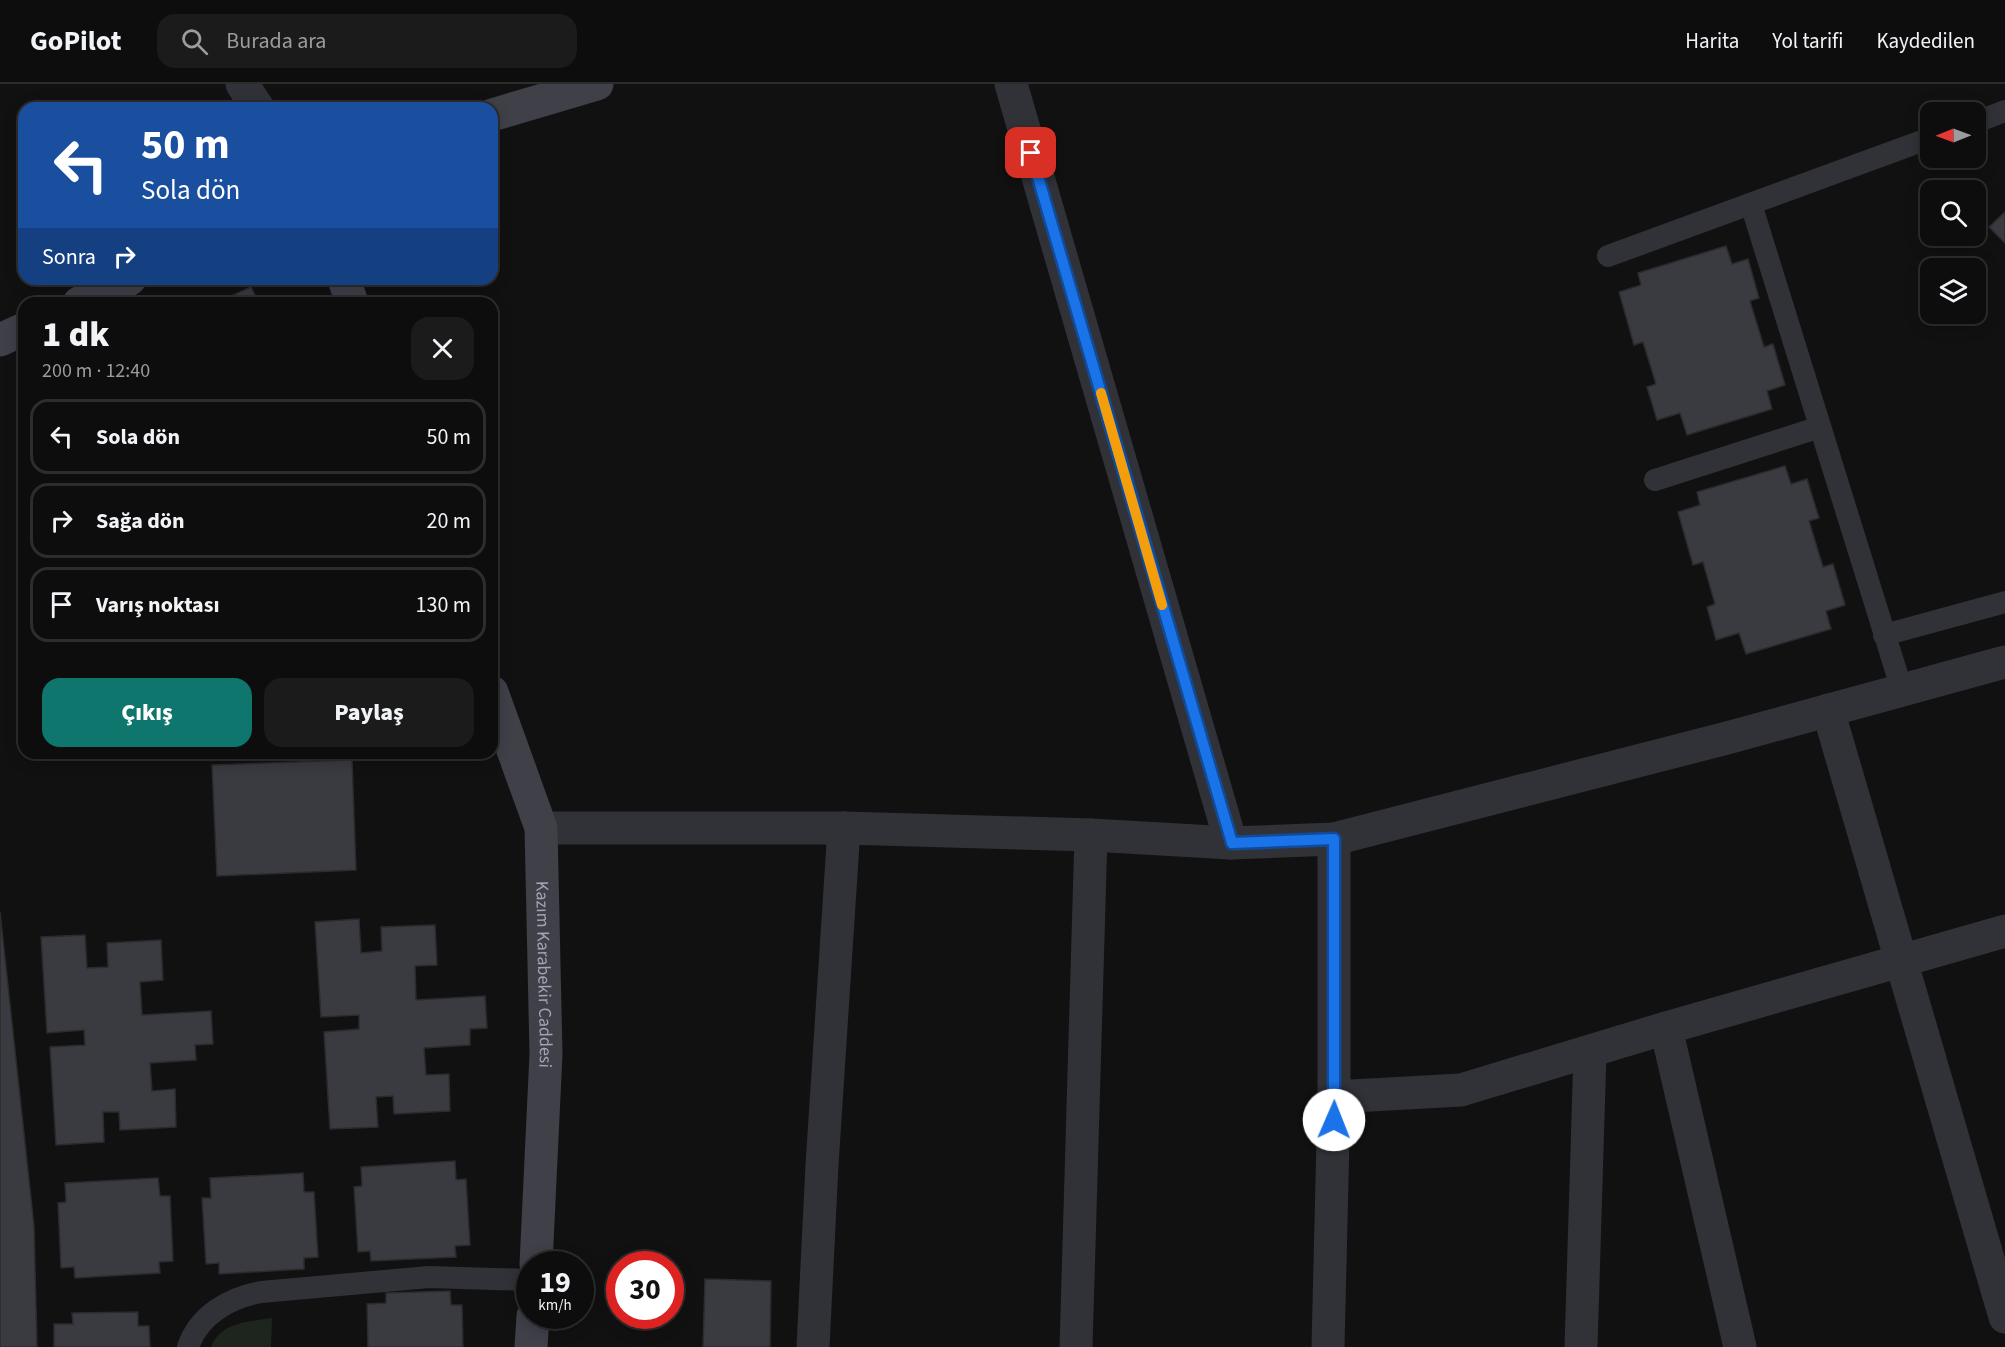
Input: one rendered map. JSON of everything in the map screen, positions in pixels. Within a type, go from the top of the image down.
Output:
[{"type":"street","points":[[242,84],[254,102]]},
{"type":"street","points":[[498,113],[597,84]]},
{"type":"street","points":[[1011,84],[1232,843]]},
{"type":"street","points":[[92,297],[118,285]]},
{"type":"street","points":[[0,340],[18,332]]},
{"type":"street","points":[[541,828],[844,828],[1091,835],[1232,843],[1334,839],[1828,711],[2005,662]]},
{"type":"street","name":"Kazım Karabekir Caddesi","points":[[498,709],[541,828],[546,1054],[537,1251]]},
{"type":"street","points":[[1828,711],[2005,1317]]},
{"type":"street","points":[[813,1347],[822,1165],[844,828]]},
{"type":"street","points":[[1076,1347],[1091,835]]},
{"type":"street","points":[[1328,1347],[1334,1097],[1334,839]]},
{"type":"street","points":[[1334,1097],[1461,1090],[1666,1028],[2005,931]]},
{"type":"street","points":[[1666,1028],[1740,1347]]},
{"type":"street","points":[[1581,1347],[1590,1052]]},
{"type":"street","points":[[531,1347],[532,1329]]},
{"type":"lane","points":[[1986,118],[2005,111]]},
{"type":"lane","points":[[1608,256],[1920,142]]},
{"type":"lane","points":[[1751,204],[1902,690]]},
{"type":"lane","points":[[1655,480],[1820,427]]},
{"type":"lane","points":[[1884,635],[2005,602]]},
{"type":"lane","points":[[188,1347],[200,1326],[214,1311],[244,1295],[429,1277],[516,1280]]},
{"type":"shaded area","points":[[272,1318],[271,1347],[211,1347],[221,1332],[228,1328],[245,1322]]},
{"type":"building","points":[[2005,212],[2005,243],[1989,227]]},
{"type":"building","points":[[1726,246],[1732,264],[1748,259],[1759,298],[1750,301],[1764,347],[1773,344],[1785,385],[1767,391],[1772,409],[1687,435],[1680,413],[1657,420],[1647,387],[1656,384],[1643,342],[1634,345],[1619,292],[1641,285],[1638,273]]},
{"type":"building","points":[[251,287],[256,297],[229,297]]},
{"type":"building","points":[[1785,466],[1791,484],[1807,479],[1819,518],[1809,521],[1823,567],[1833,564],[1845,605],[1826,611],[1831,629],[1746,654],[1739,633],[1716,640],[1707,607],[1715,604],[1703,562],[1693,565],[1678,512],[1700,505],[1697,492]]},
{"type":"building","points":[[352,760],[356,870],[217,876],[212,765]]},
{"type":"building","points":[[0,912],[34,1226],[37,1347],[0,1347]]},
{"type":"building","points":[[359,919],[361,953],[382,951],[381,927],[435,925],[437,965],[415,966],[416,1000],[485,996],[487,1028],[470,1029],[470,1045],[424,1048],[426,1075],[449,1074],[450,1111],[394,1114],[393,1096],[376,1097],[378,1127],[330,1129],[324,1032],[359,1029],[359,1015],[321,1017],[315,922]]},
{"type":"building","points":[[85,935],[87,968],[108,967],[107,943],[161,940],[163,980],[140,982],[142,1015],[211,1011],[213,1044],[195,1045],[196,1060],[150,1063],[152,1091],[175,1089],[176,1127],[120,1130],[119,1112],[103,1112],[104,1142],[56,1145],[50,1047],[85,1045],[84,1030],[47,1033],[41,937]]},
{"type":"building","points":[[455,1161],[456,1180],[466,1179],[470,1245],[455,1246],[456,1257],[371,1261],[370,1251],[358,1252],[354,1187],[362,1186],[361,1167]]},
{"type":"building","points":[[303,1173],[304,1192],[314,1192],[318,1257],[304,1258],[304,1269],[219,1274],[219,1263],[206,1264],[202,1198],[211,1198],[210,1178]]},
{"type":"building","points":[[158,1178],[160,1196],[170,1196],[173,1261],[159,1262],[160,1273],[75,1278],[74,1267],[61,1268],[58,1203],[66,1202],[65,1183]]},
{"type":"building","points":[[705,1279],[771,1281],[770,1347],[703,1347]]},
{"type":"building","points":[[450,1291],[451,1305],[462,1305],[463,1347],[368,1347],[367,1304],[386,1303],[386,1293]]},
{"type":"building","points":[[138,1312],[138,1326],[149,1326],[150,1347],[54,1347],[54,1324],[73,1324],[72,1313]]},
{"type":"slow traffic","points":[[1101,393],[1162,605]]},
{"type":"route","points":[[1031,153],[1232,843],[1334,839],[1334,1120]]}]
